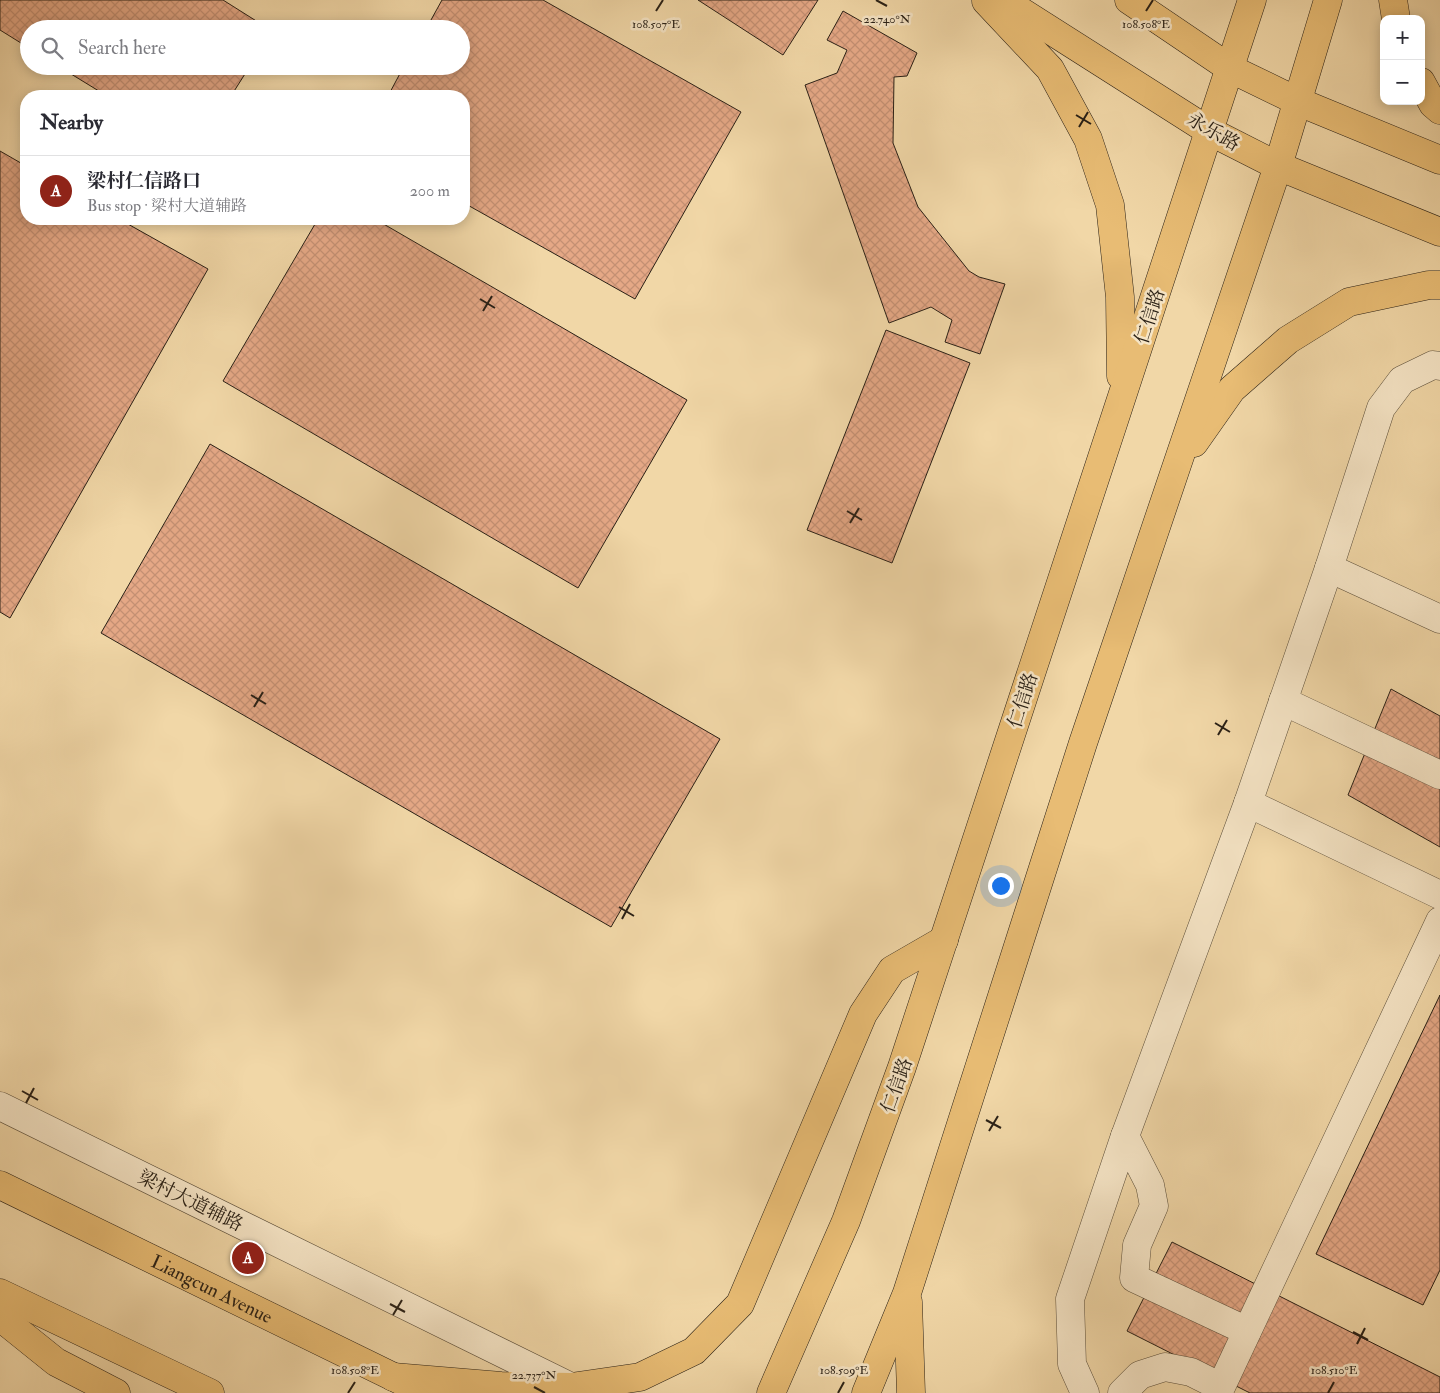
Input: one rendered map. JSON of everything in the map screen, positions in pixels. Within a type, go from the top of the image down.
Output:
[{"type":"main road","points":[[985,0],[1050,69],[1088,139],[1110,205],[1120,296],[1121,400]]},
{"type":"main road","name":"永乐路","points":[[1003,0],[1209,130],[1278,166],[1440,232]]},
{"type":"main road","points":[[1129,0],[1231,69],[1298,102],[1440,160]]},
{"type":"main road","name":"仁信路","points":[[771,1393],[846,1221],[902,1067],[1209,130],[1231,69],[1252,0]]},
{"type":"main road","points":[[866,1393],[907,1293],[1103,735],[1175,472],[1278,166],[1328,0]]},
{"type":"main road","points":[[1393,0],[1395,15]]},
{"type":"main road","points":[[1425,89],[1433,104],[1440,110]]},
{"type":"main road","points":[[1175,472],[1232,389],[1288,340],[1349,302],[1429,285],[1440,285]]},
{"type":"main road","points":[[393,1377],[501,1386],[571,1387],[640,1377],[694,1351],[740,1304],[863,1014],[892,970],[944,940]]},
{"type":"main road","name":"Liangcun Avenue","points":[[0,1185],[425,1393]]},
{"type":"main road","points":[[0,1293],[210,1393]]},
{"type":"main road","points":[[907,1293],[911,1393]]},
{"type":"main road","points":[[0,1317],[56,1362],[116,1393]]},
{"type":"street","points":[[1085,1393],[1072,1364],[1070,1299],[1236,797],[1283,701],[1381,408],[1402,380],[1433,366],[1440,366]]},
{"type":"street","points":[[1329,568],[1440,619]]},
{"type":"street","points":[[1283,701],[1440,775]]},
{"type":"street","points":[[1236,797],[1440,895]]},
{"type":"street","points":[[1122,1393],[1140,1375],[1166,1367],[1191,1372],[1225,1390],[1247,1331],[1440,921]]},
{"type":"street","name":"梁村大道辅路","points":[[0,1106],[571,1387]]},
{"type":"street","points":[[1124,1136],[1150,1185],[1154,1206],[1137,1245],[1134,1278],[1247,1331]]},
{"type":"street","points":[[0,1335],[56,1362]]},
{"type":"building","points":[[0,0],[223,0],[255,20],[20,20],[20,42],[0,30]]},
{"type":"building","points":[[442,0],[543,0],[741,112],[635,299],[470,206],[470,90],[391,90],[399,75],[470,75],[470,20],[431,20]]},
{"type":"building","points":[[698,0],[818,0],[783,55]]},
{"type":"building","points":[[843,11],[917,53],[907,76],[894,77],[893,143],[918,207],[969,271],[979,277],[1005,284],[980,354],[945,342],[952,320],[931,307],[889,323],[805,85],[837,73],[847,50],[827,40]]},
{"type":"building","points":[[73,75],[244,75],[235,90],[97,90]]},
{"type":"building","points":[[0,151],[20,163],[20,225],[130,225],[208,269],[10,618],[0,612]]},
{"type":"building","points":[[314,225],[385,225],[687,400],[578,588],[223,381]]},
{"type":"building","points":[[886,330],[970,363],[892,563],[807,530]]},
{"type":"building","points":[[210,444],[720,739],[611,927],[101,633]]},
{"type":"building","points":[[1391,689],[1440,716],[1440,847],[1348,795]]},
{"type":"building","points":[[1440,995],[1440,1270],[1423,1305],[1316,1254]]},
{"type":"building","points":[[1172,1242],[1440,1377],[1440,1393],[1250,1393],[1127,1331]]},
{"type":"place","name":"梁村仁信路口","points":[[248,1258]]}]
